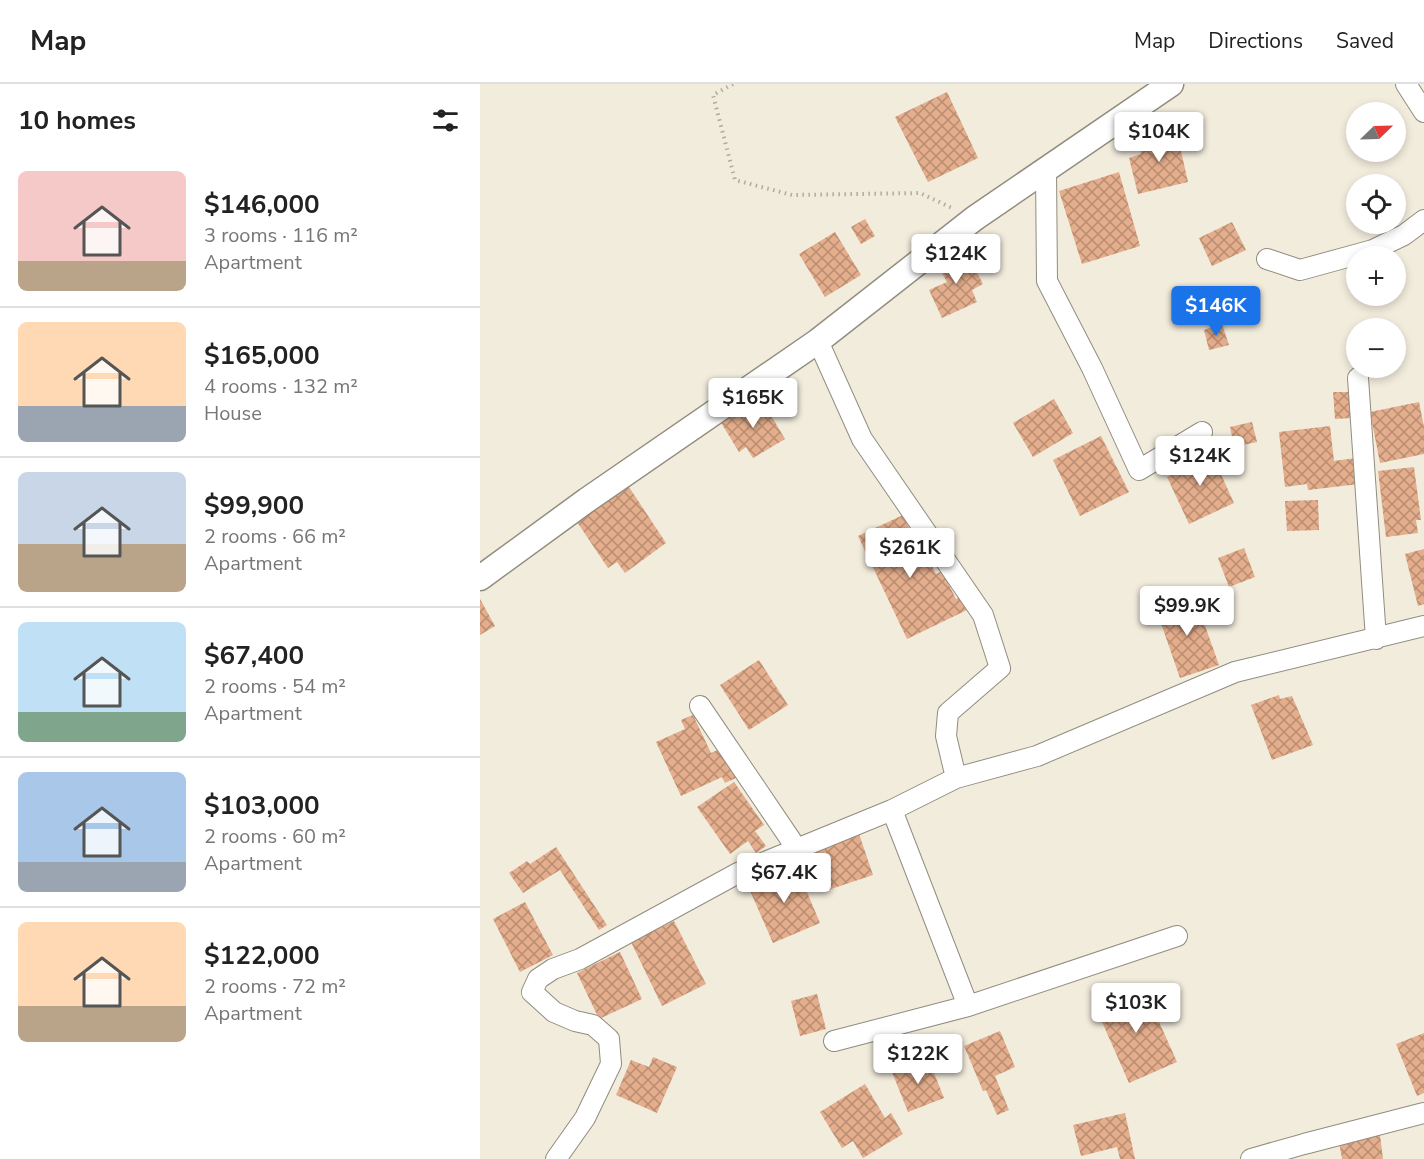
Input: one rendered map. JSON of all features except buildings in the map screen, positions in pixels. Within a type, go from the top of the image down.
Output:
[{"type":"street","points":[[480,578],[587,500],[818,341],[975,218],[1170,84]]},
{"type":"street","points":[[1406,84],[1424,112]]},
{"type":"street","points":[[1046,170],[1047,281],[1092,368],[1139,470],[1202,432]]},
{"type":"street","points":[[1267,259],[1300,270],[1373,250],[1404,235],[1424,220]]},
{"type":"street","points":[[818,341],[862,439],[983,615],[1000,668],[948,713],[946,736],[956,778]]},
{"type":"street","points":[[1358,378],[1376,639]]},
{"type":"street","points":[[556,1159],[585,1118],[611,1064],[609,1039],[593,1025],[575,1021],[554,1012],[532,992],[538,979],[554,969],[591,953],[738,873],[892,810],[956,778],[1037,756],[1235,672],[1424,626]]},
{"type":"street","points":[[700,706],[796,849]]},
{"type":"street","points":[[892,810],[968,1006]]},
{"type":"street","points":[[834,1041],[968,1006],[1177,936]]},
{"type":"street","points":[[1251,1159],[1424,1113]]},
{"type":"path","points":[[733,84],[713,95],[735,180],[792,195],[920,193],[975,218]]}]
